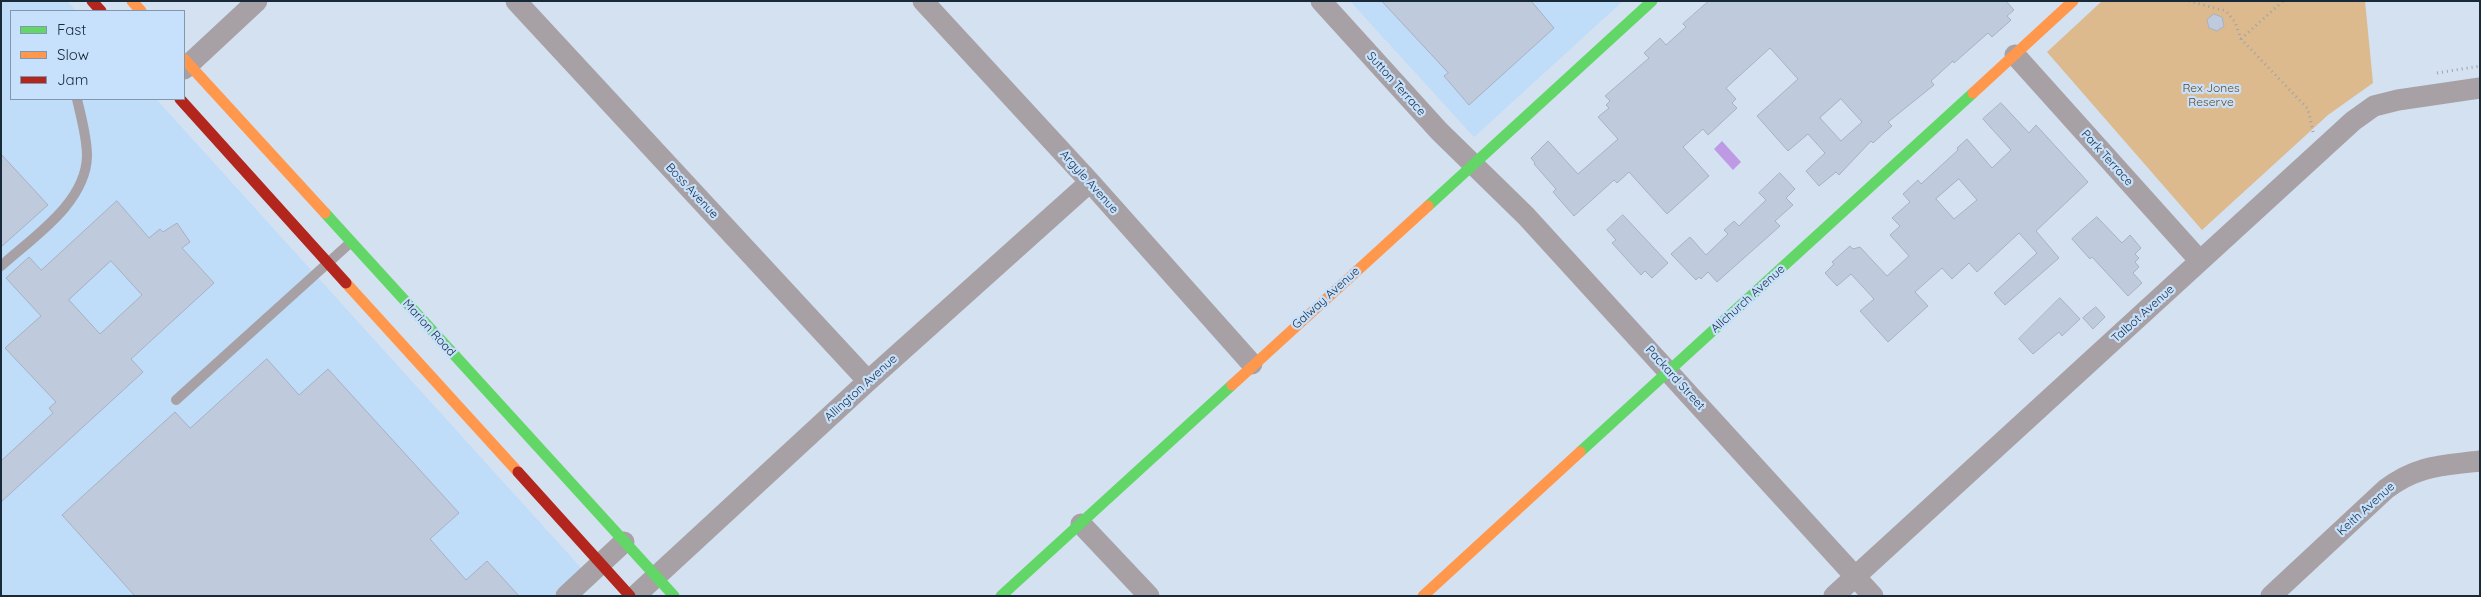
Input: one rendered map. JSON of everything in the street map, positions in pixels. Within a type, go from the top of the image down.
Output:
[{"type":"street","points":[[185,64],[257,1]]},
{"type":"street","name":"Boss Avenue","points":[[516,1],[868,381]]},
{"type":"street","name":"Argyle Avenue","points":[[923,1],[1090,182],[1252,364]]},
{"type":"street","name":"Sutton Terrace","points":[[1321,1],[1439,131],[1473,163]]},
{"type":"street","name":"Galway Avenue","points":[[1001,596],[1252,364],[1652,1]]},
{"type":"street","name":"Allchurch Avenue","points":[[1423,596],[2073,1]]},
{"type":"street","name":"Park Terrace","points":[[2015,55],[2200,261]]},
{"type":"street","name":"Marion Road","points":[[185,64],[674,596]]},
{"type":"street","name":"Talbot Avenue","points":[[1834,596],[2352,121],[2374,106],[2398,100],[2480,88]]},
{"type":"street","points":[[181,100],[630,596]]},
{"type":"street","name":"Packard Street","points":[[1473,163],[1526,216],[1873,596]]},
{"type":"street","name":"Allington Avenue","points":[[635,596],[868,381],[1090,182]]},
{"type":"street","name":"Keith Avenue","points":[[2271,596],[2386,489],[2402,477],[2422,468],[2480,461]]},
{"type":"street","points":[[1081,524],[1149,596]]},
{"type":"street","points":[[566,596],[624,542]]},
{"type":"lane","points":[[1,266],[67,206],[78,191],[87,156],[76,100]]},
{"type":"lane","points":[[176,400],[350,242]]},
{"type":"path","points":[[2188,1],[2226,11],[2236,22],[2241,39],[2308,109],[2314,134]]},
{"type":"path","points":[[2241,39],[2283,1]]},
{"type":"shaded area","points":[[1,1],[67,1],[75,10],[10,10],[10,100],[157,100],[582,569],[553,596],[1,596]]},
{"type":"shaded area","points":[[1350,1],[1623,1],[1474,137]]},
{"type":"shaded area","points":[[1722,141],[1741,162],[1733,170],[1714,149]]},
{"type":"green space","name":"Rex Jones Reserve","points":[[2102,1],[2365,1],[2373,83],[2328,115],[2202,230],[2047,52]]},
{"type":"building","points":[[1382,1],[1531,1],[1554,28],[1469,105],[1444,76],[1448,73]]},
{"type":"building","points":[[1709,1],[2006,1],[2014,10],[2007,16],[2011,20],[1992,37],[1988,33],[1954,63],[1953,61],[1931,81],[1934,85],[1888,122],[1892,126],[1873,143],[1871,141],[1839,175],[1836,172],[1819,186],[1806,171],[1825,153],[1808,134],[1788,151],[1757,116],[1798,79],[1770,48],[1726,88],[1736,99],[1732,103],[1737,108],[1708,135],[1703,129],[1683,147],[1709,176],[1667,214],[1629,172],[1617,183],[1614,180],[1574,216],[1553,192],[1556,189],[1531,158],[1548,141],[1578,174],[1618,139],[1598,117],[1609,108],[1606,105],[1610,101],[1605,96],[1649,58],[1644,53],[1660,38],[1666,45],[1686,27],[1683,24]],"holes":[[[1841,99],[1862,122],[1841,141],[1820,118]]]},
{"type":"building","points":[[2214,14],[2222,17],[2224,26],[2217,31],[2209,28],[2207,20]]},
{"type":"building","points":[[2001,103],[2029,133],[2036,125],[2088,182],[2036,231],[2059,258],[2005,305],[1994,293],[2037,253],[2019,233],[1977,272],[1969,263],[1952,279],[1942,268],[1915,292],[1928,306],[1888,342],[1860,311],[1874,299],[1851,274],[1837,286],[1825,273],[1834,264],[1832,262],[1850,246],[1853,249],[1860,247],[1887,276],[1909,256],[1890,235],[1900,226],[1892,218],[1910,202],[1903,194],[1918,180],[1921,184],[1958,150],[1957,148],[1967,139],[1992,168],[2011,150],[1983,119]],"holes":[[[1959,179],[1977,200],[1954,219],[1936,199]]]},
{"type":"building","points":[[1,154],[48,205],[1,247]]},
{"type":"building","points":[[1780,173],[1795,189],[1786,198],[1793,205],[1775,221],[1780,226],[1717,282],[1708,272],[1701,279],[1699,277],[1696,280],[1671,254],[1690,237],[1706,255],[1728,234],[1724,230],[1734,221],[1739,226],[1766,200],[1759,193]]},
{"type":"building","points":[[117,201],[149,238],[160,229],[163,232],[177,223],[190,242],[182,248],[214,283],[131,359],[143,372],[1,502],[1,461],[53,413],[49,408],[56,402],[5,348],[41,316],[6,278],[29,257],[41,270]],"holes":[[[111,261],[142,295],[100,334],[69,300]]]},
{"type":"building","points":[[1623,215],[1668,263],[1652,278],[1645,271],[1641,275],[1612,243],[1616,240],[1607,230]]},
{"type":"building","points":[[2097,217],[2122,243],[2130,235],[2141,248],[2135,254],[2139,258],[2135,262],[2139,267],[2133,273],[2142,283],[2128,296],[2092,257],[2090,259],[2072,239]]},
{"type":"building","points":[[2060,298],[2080,319],[2062,336],[2059,332],[2033,354],[2019,339]]},
{"type":"building","points":[[2096,307],[2105,317],[2093,329],[2083,318]]},
{"type":"building","points":[[267,359],[299,395],[328,369],[459,513],[430,539],[466,580],[487,561],[519,596],[135,596],[62,515],[175,412],[190,428]]},
{"type":"traffic: fast","points":[[1428,206],[1652,1]]},
{"type":"traffic: fast","points":[[1580,452],[1973,93]]},
{"type":"traffic: fast","points":[[325,213],[674,596]]},
{"type":"traffic: fast","points":[[1001,596],[1232,385]]},
{"type":"traffic: slow","points":[[132,1],[140,10]]},
{"type":"traffic: slow","points":[[1973,93],[2073,1]]},
{"type":"traffic: slow","points":[[185,60],[325,213]]},
{"type":"traffic: slow","points":[[1232,385],[1428,206]]},
{"type":"traffic: slow","points":[[346,283],[518,472]]},
{"type":"traffic: slow","points":[[1423,596],[1580,452]]},
{"type":"traffic: jam","points":[[92,1],[100,10]]},
{"type":"traffic: jam","points":[[181,100],[346,283]]},
{"type":"traffic: jam","points":[[518,472],[630,596]]}]
